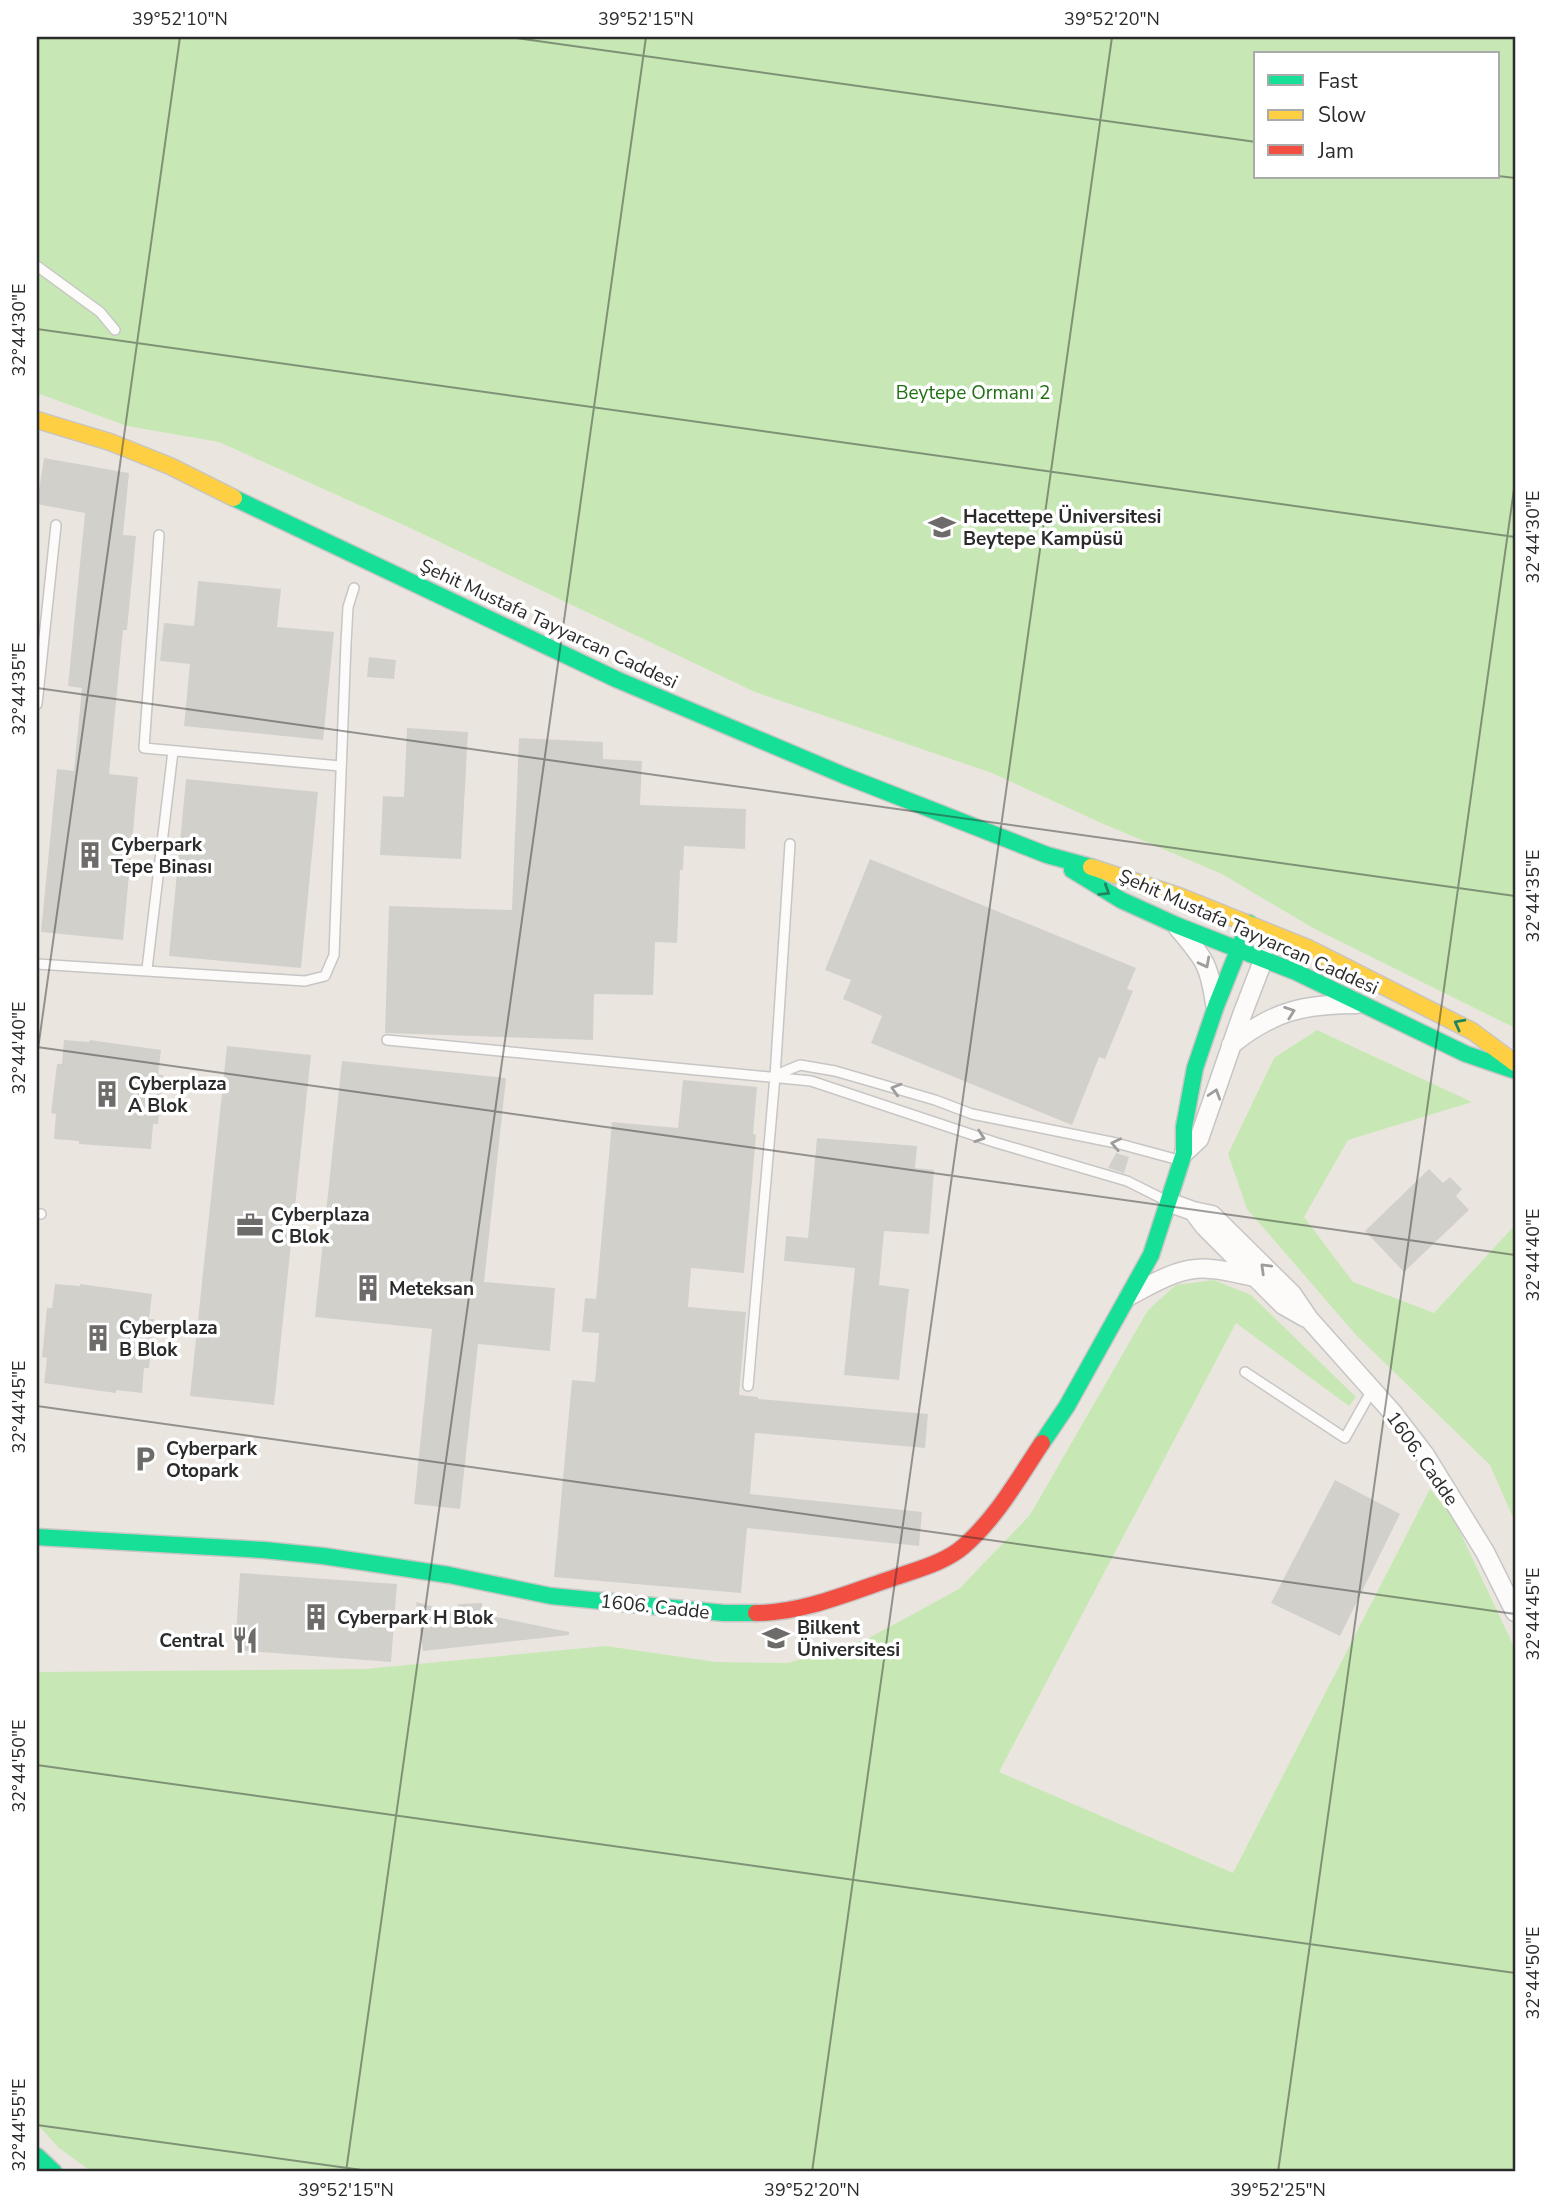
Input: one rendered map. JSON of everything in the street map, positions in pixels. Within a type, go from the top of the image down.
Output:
[{"type":"main road","name":"Şehit Mustafa Tayyarcan Caddesi","points":[[37,421],[110,442],[170,466],[269,516],[618,680],[869,786],[1047,855],[1129,878],[1249,923],[1344,965],[1472,1031],[1515,1063]]},
{"type":"main road","name":"Şehit Mustafa Tayyarcan Caddesi","points":[[1047,855],[1121,900],[1176,925],[1264,958],[1466,1054],[1515,1070]]},
{"type":"main road","points":[[1168,1202],[1183,1157],[1184,1119],[1199,1056],[1249,923]]},
{"type":"main road","points":[[1264,958],[1274,934]]},
{"type":"main road","name":"1606. Cadde","points":[[37,1537],[264,1549],[449,1575],[551,1596],[724,1613],[771,1613],[817,1603],[935,1563],[962,1548],[992,1519],[1067,1406],[1129,1296],[1151,1255],[1168,1202]]},
{"type":"main road","points":[[37,2156],[54,2172]]},
{"type":"street","points":[[1176,925],[1209,969],[1216,1009]]},
{"type":"street","points":[[1183,1157],[1199,1139],[1264,958]]},
{"type":"street","points":[[1231,1045],[1248,1032],[1292,1009],[1317,1005],[1363,1004]]},
{"type":"street","name":"1606. Cadde","points":[[1168,1202],[1212,1215],[1292,1294],[1309,1320],[1372,1390],[1425,1455],[1485,1552],[1515,1612]]},
{"type":"street","name":"1606. Cadde","points":[[1193,1211],[1205,1227],[1283,1305],[1309,1320]]},
{"type":"street","points":[[1129,1296],[1166,1277],[1193,1269],[1210,1268],[1254,1277]]},
{"type":"lane","points":[[37,266],[100,312],[115,330]]},
{"type":"lane","points":[[37,704],[56,525]]},
{"type":"lane","points":[[159,535],[144,748],[340,766]]},
{"type":"lane","points":[[37,964],[306,981],[325,976],[334,955],[348,607],[354,588]]},
{"type":"lane","points":[[147,969],[173,751]]},
{"type":"lane","points":[[748,1386],[775,1076],[790,844]]},
{"type":"lane","points":[[387,1040],[775,1076],[823,1084],[997,1143],[1127,1181],[1168,1202]]},
{"type":"lane","points":[[775,1076],[800,1065],[835,1071],[935,1100],[972,1114],[1183,1157]]},
{"type":"lane","points":[[1245,1372],[1345,1438],[1372,1390]]},
{"type":"green space","name":"Beytepe Ormanı 2","points":[[37,37],[1515,37],[1515,1028],[1313,928],[1222,874],[992,773],[755,692],[406,526],[219,442],[127,426],[37,393]]},
{"type":"green space","points":[[1317,1030],[1472,1102],[1348,1140],[1304,1217],[1353,1282],[1434,1313],[1515,1225],[1515,1522],[1490,1465],[1357,1336],[1247,1209],[1228,1154],[1274,1058]]},
{"type":"green space","points":[[1214,1280],[1251,1295],[1356,1397],[1349,1406],[1236,1323],[999,1772],[1233,1873],[1430,1489],[1453,1517],[1515,1649],[1515,2172],[92,2172],[59,2148],[37,2124],[37,1672],[365,1669],[606,1646],[716,1662],[788,1663],[867,1639],[959,1589],[1030,1515],[1148,1310],[1176,1285]]},
{"type":"building","points":[[44,458],[129,473],[123,535],[136,536],[127,630],[123,630],[109,774],[138,777],[123,940],[41,932],[57,769],[74,771],[82,688],[68,686],[85,513],[37,504]]},
{"type":"building","points":[[198,581],[281,589],[277,627],[334,632],[323,740],[184,726],[190,664],[160,661],[164,623],[194,626]]},
{"type":"building","points":[[369,657],[396,660],[394,679],[367,677]]},
{"type":"building","points":[[407,728],[468,732],[461,859],[380,855],[383,796],[404,797]]},
{"type":"building","points":[[519,738],[603,742],[603,759],[642,761],[640,805],[746,809],[745,849],[684,846],[683,870],[680,870],[677,943],[655,942],[653,995],[594,994],[593,1040],[385,1033],[389,906],[512,910]]},
{"type":"building","points":[[186,779],[318,792],[301,968],[169,956]]},
{"type":"building","points":[[870,859],[1136,968],[1127,989],[1133,991],[1105,1059],[1099,1057],[1072,1125],[871,1043],[882,1016],[843,999],[851,980],[825,970]]},
{"type":"building","name":"Cyberplaza A Blok","points":[[64,1040],[90,1040],[161,1050],[158,1075],[163,1075],[158,1124],[153,1124],[151,1149],[79,1144],[79,1141],[54,1139],[56,1114],[51,1113],[57,1064],[62,1064]]},
{"type":"building","name":"Cyberplaza C Blok","points":[[227,1046],[311,1055],[274,1405],[190,1396]]},
{"type":"building","name":"Meteksan","points":[[342,1061],[506,1078],[484,1282],[555,1288],[550,1351],[478,1344],[460,1509],[414,1504],[432,1329],[315,1317]]},
{"type":"building","points":[[683,1080],[757,1087],[753,1134],[756,1135],[744,1273],[691,1268],[688,1307],[746,1312],[739,1395],[928,1414],[925,1448],[755,1433],[750,1494],[922,1512],[919,1546],[747,1528],[741,1593],[554,1577],[572,1380],[595,1382],[599,1333],[582,1332],[585,1298],[596,1299],[612,1122],[678,1128]]},
{"type":"building","points":[[817,1138],[917,1146],[915,1168],[934,1170],[929,1234],[884,1231],[879,1285],[909,1289],[899,1380],[844,1375],[855,1268],[784,1261],[786,1236],[808,1238]]},
{"type":"building","points":[[1116,1153],[1129,1157],[1124,1173],[1108,1168]]},
{"type":"building","points":[[1429,1169],[1443,1183],[1450,1177],[1462,1189],[1456,1196],[1469,1210],[1404,1272],[1365,1231]]},
{"type":"building","name":"Cyberplaza B Blok","points":[[55,1284],[80,1284],[152,1294],[149,1319],[154,1319],[149,1368],[144,1368],[142,1393],[116,1390],[116,1393],[44,1383],[47,1358],[42,1357],[47,1308],[52,1308]]},
{"type":"building","points":[[1335,1480],[1400,1514],[1340,1636],[1271,1603]]},
{"type":"building","name":"Cyberpark H Blok","points":[[240,1573],[397,1584],[391,1662],[235,1650]]},
{"type":"building","points":[[416,1602],[457,1613],[458,1604],[482,1603],[482,1614],[569,1632],[569,1635],[423,1651]]},
{"type":"traffic: fast","points":[[234,498],[618,680],[843,775],[1047,855],[1091,867]]},
{"type":"traffic: fast","points":[[1072,870],[1121,900],[1176,925],[1296,972],[1466,1054],[1513,1070]]},
{"type":"traffic: fast","points":[[1042,1443],[1067,1406],[1151,1255],[1184,1153],[1184,1127],[1195,1068],[1249,923]]},
{"type":"traffic: fast","points":[[37,1537],[323,1556],[449,1575],[551,1596],[724,1613],[756,1613]]},
{"type":"traffic: fast","points":[[37,2156],[54,2172]]},
{"type":"traffic: slow","points":[[37,420],[110,442],[170,466],[234,498]]},
{"type":"traffic: slow","points":[[1091,867],[1179,896],[1308,948],[1472,1031],[1515,1063]]},
{"type":"traffic: jam","points":[[756,1613],[827,1601],[941,1561],[964,1546],[987,1523],[1042,1443]]},
{"type":"place","name":"Hacettepe Üniversitesi Beytepe Kampüsü","points":[[942,527]]},
{"type":"place","name":"Cyberpark Tepe Binası","points":[[90,855]]},
{"type":"place","name":"Cyberplaza A Blok","points":[[107,1094]]},
{"type":"place","name":"Cyberplaza C Blok","points":[[250,1225]]},
{"type":"place","name":"Meteksan","points":[[368,1288]]},
{"type":"place","name":"Cyberplaza B Blok","points":[[98,1338]]},
{"type":"place","name":"Cyberpark Otopark","points":[[145,1459]]},
{"type":"place","name":"Cyberpark H Blok","points":[[316,1617]]},
{"type":"place","name":"Bilkent Üniversitesi","points":[[776,1638]]},
{"type":"place","name":"Central","points":[[245,1640]]}]
